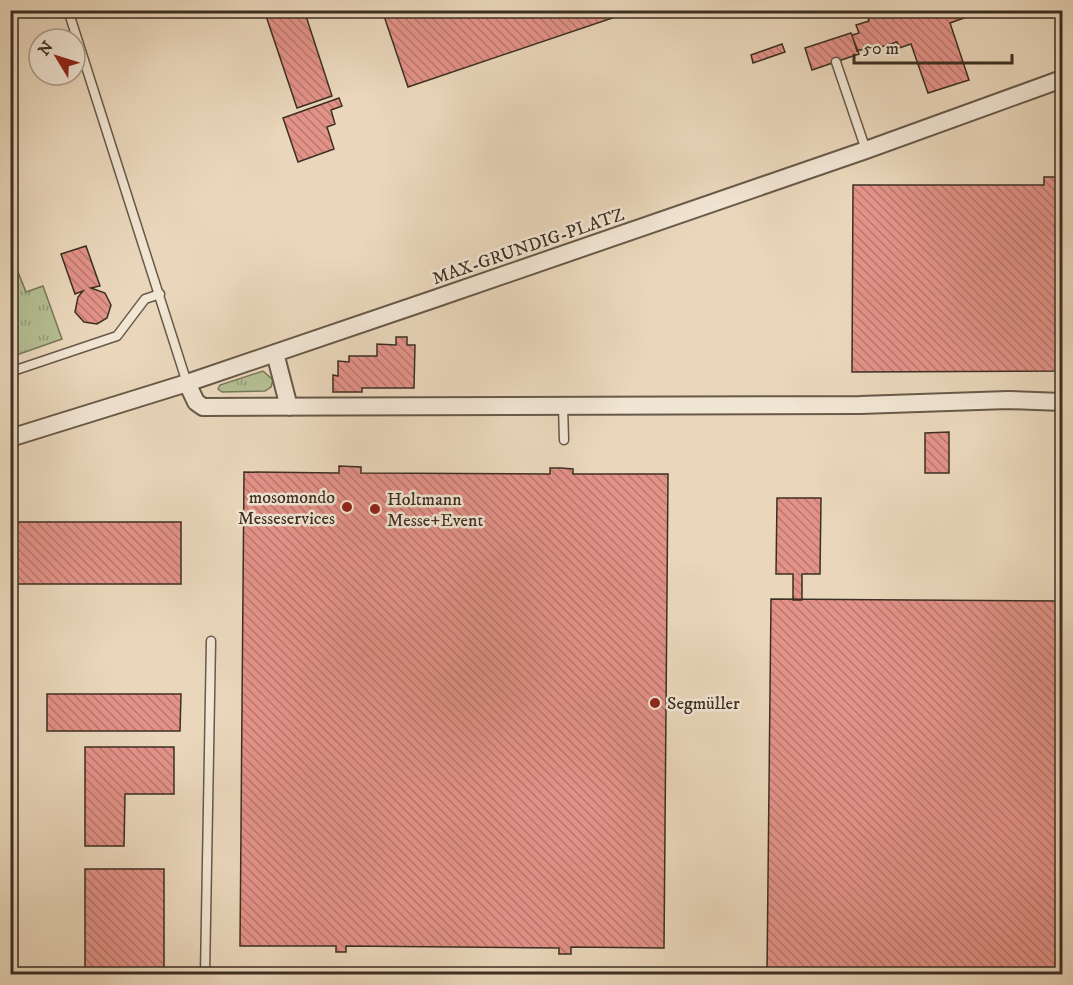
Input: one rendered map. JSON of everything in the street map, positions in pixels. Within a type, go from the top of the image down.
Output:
[{"type":"street","name":"MAX-GRUNDIG-PLATZ","points":[[10,438],[187,383],[1060,81]]},
{"type":"street","points":[[275,353],[289,407]]},
{"type":"street","points":[[187,383],[196,402],[203,407],[860,405],[1008,400],[1062,402]]},
{"type":"lane","points":[[68,10],[187,383]]},
{"type":"lane","points":[[836,62],[866,150]]},
{"type":"lane","points":[[10,372],[117,336],[145,299],[160,294]]},
{"type":"lane","points":[[563,406],[564,440]]},
{"type":"lane","points":[[205,975],[211,641]]},
{"type":"green space","points":[[16,267],[26,292],[43,286],[62,339],[11,357],[11,269]]},
{"type":"green space","points":[[263,371],[273,380],[271,387],[265,391],[222,392],[218,389],[220,385]]},
{"type":"building","points":[[264,10],[304,10],[332,96],[297,108]]},
{"type":"building","points":[[382,10],[636,10],[408,87]]},
{"type":"building","points":[[866,10],[986,10],[950,23],[969,80],[928,93],[911,44],[899,48],[897,42],[865,52],[864,49],[857,51],[852,35],[859,33],[856,25],[869,21]]},
{"type":"building","points":[[851,33],[859,54],[812,70],[805,48]]},
{"type":"building","points":[[782,44],[785,52],[753,63],[751,55]]},
{"type":"building","points":[[339,98],[342,106],[331,110],[335,124],[327,127],[334,149],[298,162],[283,118]]},
{"type":"building","points":[[1044,177],[1062,177],[1062,371],[852,372],[853,185],[1044,185]]},
{"type":"building","points":[[86,246],[100,286],[91,288],[105,293],[111,305],[107,318],[97,324],[84,322],[75,312],[78,297],[83,291],[75,294],[61,254]]},
{"type":"building","points":[[396,337],[407,337],[407,345],[415,345],[414,388],[362,388],[362,392],[333,392],[333,375],[338,376],[338,361],[349,362],[349,356],[377,356],[377,344],[396,345]]},
{"type":"building","points":[[949,432],[949,473],[925,473],[925,433]]},
{"type":"building","points":[[339,466],[361,467],[361,473],[550,474],[550,468],[561,468],[573,469],[573,474],[668,474],[664,948],[571,947],[571,954],[559,954],[559,948],[346,946],[346,952],[336,952],[336,946],[240,946],[244,472],[339,473]]},
{"type":"building","points":[[777,498],[821,498],[820,574],[802,574],[802,600],[793,600],[793,574],[776,574]]},
{"type":"building","points":[[10,522],[181,522],[181,584],[10,584]]},
{"type":"building","points":[[771,599],[1062,601],[1062,974],[767,974]]},
{"type":"building","points":[[47,694],[181,694],[180,731],[47,731]]},
{"type":"building","points":[[85,747],[174,747],[174,794],[125,794],[124,846],[85,846]]},
{"type":"building","points":[[85,869],[164,869],[164,974],[85,974]]},
{"type":"place","name":"mosomondo Messeservices","points":[[347,507]]},
{"type":"place","name":"Holtmann Messe+Event","points":[[375,509]]},
{"type":"place","name":"Segmüller","points":[[655,703]]}]
